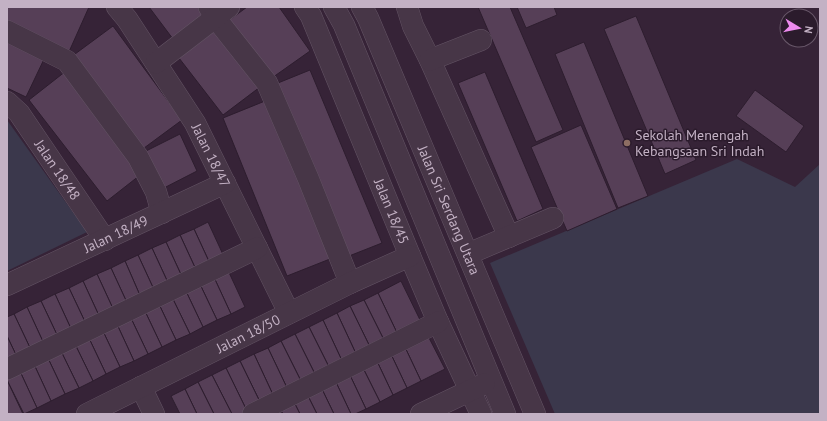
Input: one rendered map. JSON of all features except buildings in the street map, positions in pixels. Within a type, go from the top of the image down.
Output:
[{"type":"street","name":"Jalan 18/47","points":[[117,7],[128,19],[195,123],[289,313]]},
{"type":"street","name":"Jalan 18/45","points":[[305,7],[311,16],[438,322],[481,414]]},
{"type":"street","name":"Jalan Sri Serdang Utara","points":[[334,7],[344,25],[505,414]]},
{"type":"street","name":"Jalan Sri Serdang Utara","points":[[362,7],[368,18],[535,414]]},
{"type":"street","points":[[407,7],[413,26],[430,60],[508,237]]},
{"type":"street","points":[[156,63],[218,10],[267,83],[308,178],[350,284]]},
{"type":"street","points":[[7,31],[67,61],[138,157],[156,192],[162,213]]},
{"type":"street","points":[[430,60],[481,40]]},
{"type":"street","name":"Jalan 18/48","points":[[7,102],[19,113],[105,240]]},
{"type":"street","name":"Jalan 18/49","points":[[7,285],[225,183]]},
{"type":"street","points":[[468,254],[553,218]]},
{"type":"street","points":[[7,369],[256,248]]},
{"type":"street","name":"Jalan 18/50","points":[[87,414],[289,313],[410,256]]},
{"type":"street","points":[[253,414],[438,322]]},
{"type":"street","points":[[421,414],[516,369]]},
{"type":"street","points":[[142,387],[154,414]]},
{"type":"shaded area","points":[[7,120],[87,232],[7,271]]},
{"type":"shaded area","points":[[737,159],[795,187],[820,164],[820,414],[555,414],[490,263]]},
{"type":"place","name":"Sekolah Menengah Kebangsaan Sri Indah","points":[[627,143]]}]
